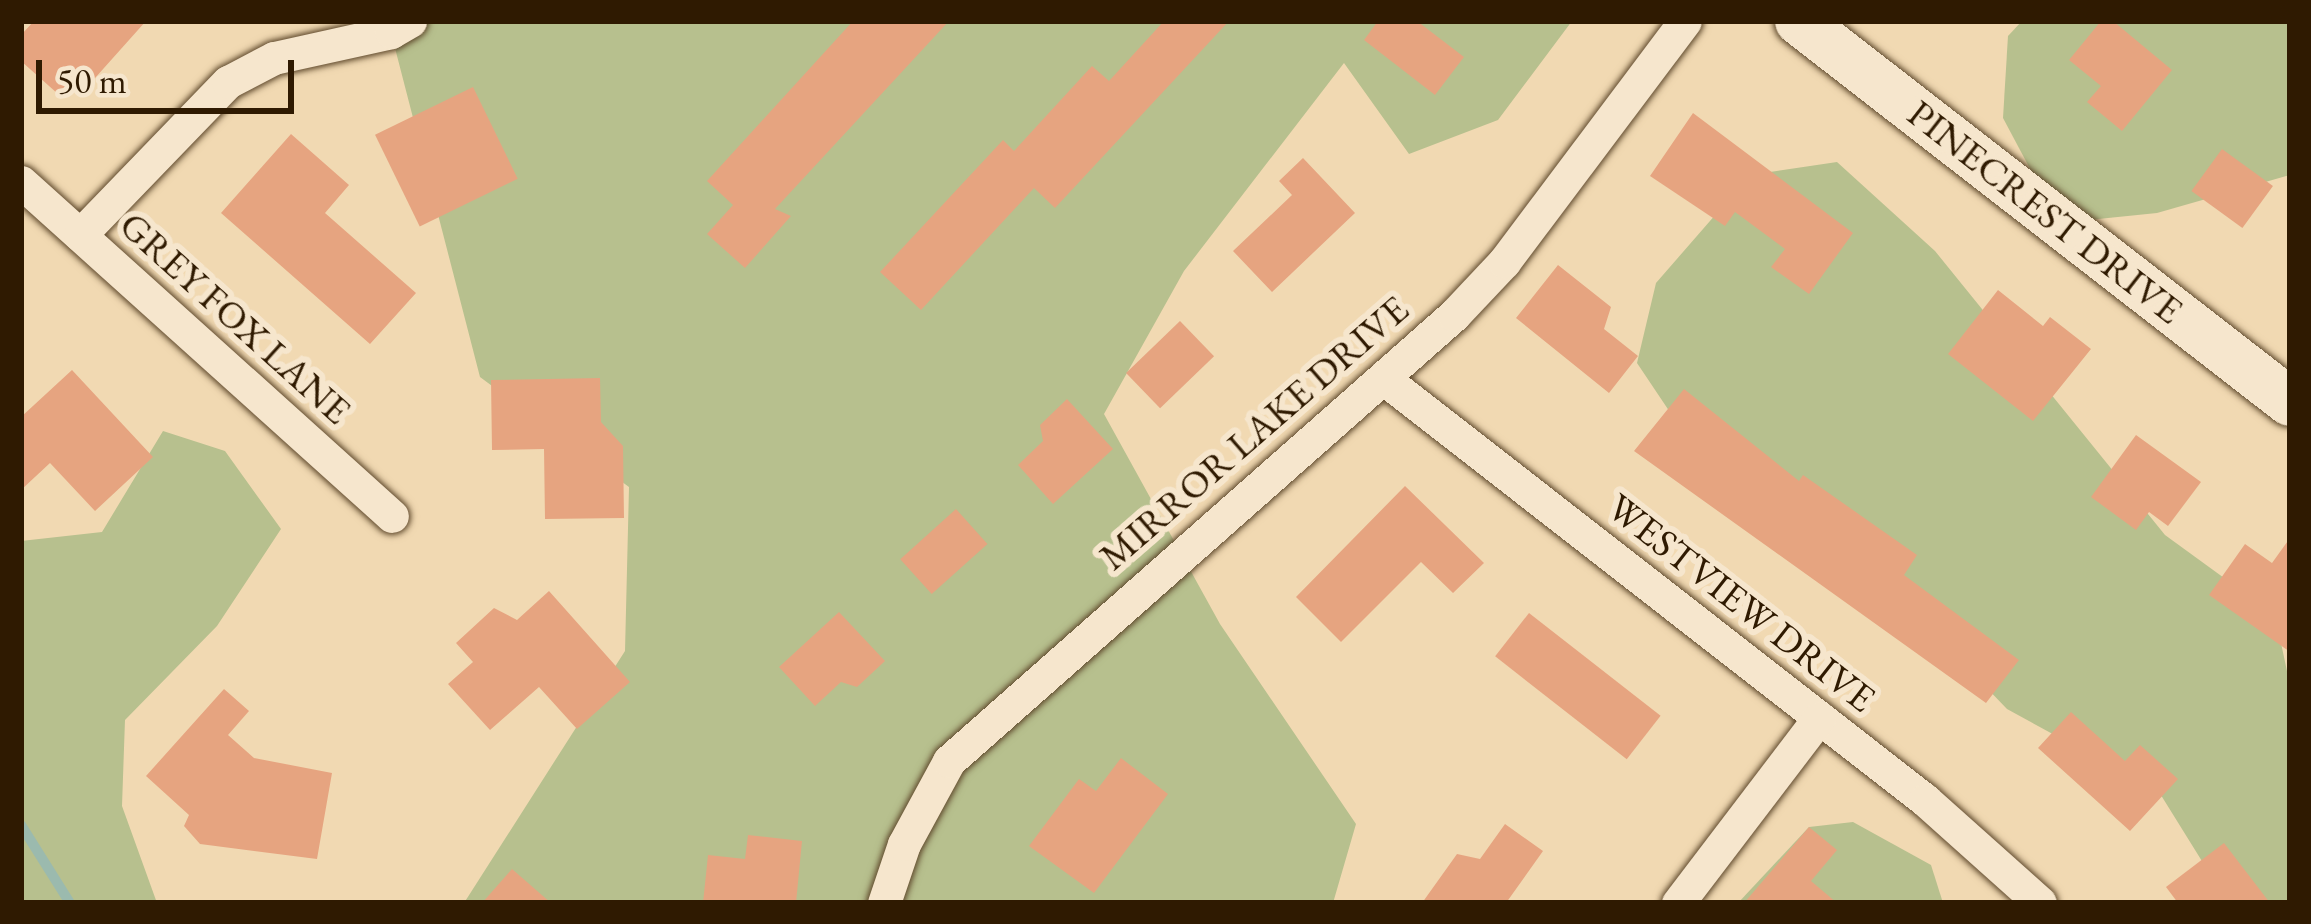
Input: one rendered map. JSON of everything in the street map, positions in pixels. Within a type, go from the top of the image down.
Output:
[{"type":"street","points":[[80,235],[228,82],[274,58],[410,21]]},
{"type":"street","name":"MIRROR LAKE DRIVE","points":[[884,903],[923,801],[981,727],[1383,378],[1504,262],[1685,21]]},
{"type":"street","name":"PINECREST DRIVE","points":[[1799,21],[2290,403]]},
{"type":"street","name":"GREY FOX LANE","points":[[21,182],[392,516]]},
{"type":"street","name":"WESTVIEW DRIVE","points":[[1383,378],[1819,718],[2040,903]]},
{"type":"street","points":[[1678,903],[1819,718]]},
{"type":"green space","points":[[388,21],[1572,21],[1498,120],[1409,154],[1344,63],[1184,271],[1104,414],[1220,624],[1356,824],[1333,903],[464,903],[625,651],[629,487],[480,377]]},
{"type":"green space","points":[[2022,21],[2290,21],[2290,175],[2157,213],[2059,223],[2003,118],[2008,36]]},
{"type":"green space","points":[[1837,162],[1935,251],[2165,535],[2275,615],[2290,685],[2290,903],[2228,903],[2159,792],[2007,709],[1850,546],[1704,463],[1637,363],[1656,283],[1750,175]]},
{"type":"green space","points":[[163,431],[225,451],[281,529],[217,626],[125,720],[122,806],[157,903],[21,903],[21,541],[102,532]]},
{"type":"green space","points":[[1853,822],[1931,865],[1943,903],[1738,903],[1809,827]]},
{"type":"building","points":[[34,21],[146,21],[87,87],[75,76],[58,94],[21,61],[21,35]]},
{"type":"building","points":[[853,21],[949,21],[775,209],[791,216],[745,268],[707,234],[733,205],[707,181]]},
{"type":"building","points":[[1164,21],[1229,21],[1055,208],[1034,188],[921,310],[880,272],[1003,140],[1014,151],[1092,66],[1109,81]]},
{"type":"building","points":[[1378,21],[1417,21],[1464,57],[1435,95],[1364,40]]},
{"type":"building","points":[[2101,21],[2113,21],[2172,70],[2122,131],[2087,102],[2101,86],[2069,60]]},
{"type":"building","points":[[473,87],[518,179],[420,226],[375,135]]},
{"type":"building","points":[[1693,113],[1853,233],[1809,294],[1771,267],[1785,249],[1735,212],[1725,226],[1650,176]]},
{"type":"building","points":[[291,134],[349,185],[325,213],[416,293],[370,344],[221,213]]},
{"type":"building","points":[[2222,149],[2273,186],[2242,228],[2191,191]]},
{"type":"building","points":[[1303,158],[1355,213],[1272,292],[1233,251],[1292,195],[1279,181]]},
{"type":"building","points":[[1558,265],[1611,307],[1604,329],[1638,356],[1609,393],[1516,318]]},
{"type":"building","points":[[1998,290],[2043,326],[2050,317],[2091,349],[2033,421],[1948,354]]},
{"type":"building","points":[[1180,321],[1214,356],[1160,408],[1126,373]]},
{"type":"building","points":[[72,370],[153,457],[95,511],[50,463],[21,490],[21,417]]},
{"type":"building","points":[[600,378],[601,422],[623,446],[624,518],[545,519],[544,449],[492,450],[491,380]]},
{"type":"building","points":[[1684,389],[1799,481],[1803,475],[1917,555],[1904,575],[2019,660],[1986,703],[1634,451]]},
{"type":"building","points":[[1067,399],[1113,449],[1053,504],[1018,465],[1043,441],[1040,425]]},
{"type":"building","points":[[2136,435],[2201,482],[2168,526],[2149,512],[2136,530],[2091,497]]},
{"type":"building","points":[[1405,486],[1484,563],[1453,593],[1421,562],[1341,642],[1296,597]]},
{"type":"building","points":[[956,509],[987,544],[932,594],[900,559]]},
{"type":"building","points":[[2290,538],[2290,652],[2209,595],[2245,544],[2272,563]]},
{"type":"building","points":[[549,591],[630,682],[577,729],[539,687],[490,730],[448,684],[473,662],[456,643],[494,608],[517,620]]},
{"type":"building","points":[[839,612],[885,661],[857,687],[841,682],[815,706],[779,667]]},
{"type":"building","points":[[1529,613],[1661,716],[1627,759],[1495,656]]},
{"type":"building","points":[[224,689],[249,711],[228,735],[254,758],[332,773],[317,859],[200,844],[184,826],[189,815],[146,776]]},
{"type":"building","points":[[2071,712],[2125,761],[2140,745],[2178,779],[2130,831],[2038,748]]},
{"type":"building","points":[[1121,758],[1168,794],[1094,893],[1029,846],[1079,779],[1096,791]]},
{"type":"building","points":[[1505,824],[1543,851],[1506,903],[1422,903],[1457,854],[1480,859]]},
{"type":"building","points":[[1809,827],[1837,850],[1811,881],[1837,903],[1744,903]]},
{"type":"building","points":[[748,835],[802,841],[796,903],[703,903],[708,855],[745,859]]},
{"type":"building","points":[[2224,843],[2270,903],[2178,903],[2166,887]]},
{"type":"building","points":[[512,869],[551,903],[482,903]]},
{"type":"waterway","points":[[21,825],[70,903]]}]
